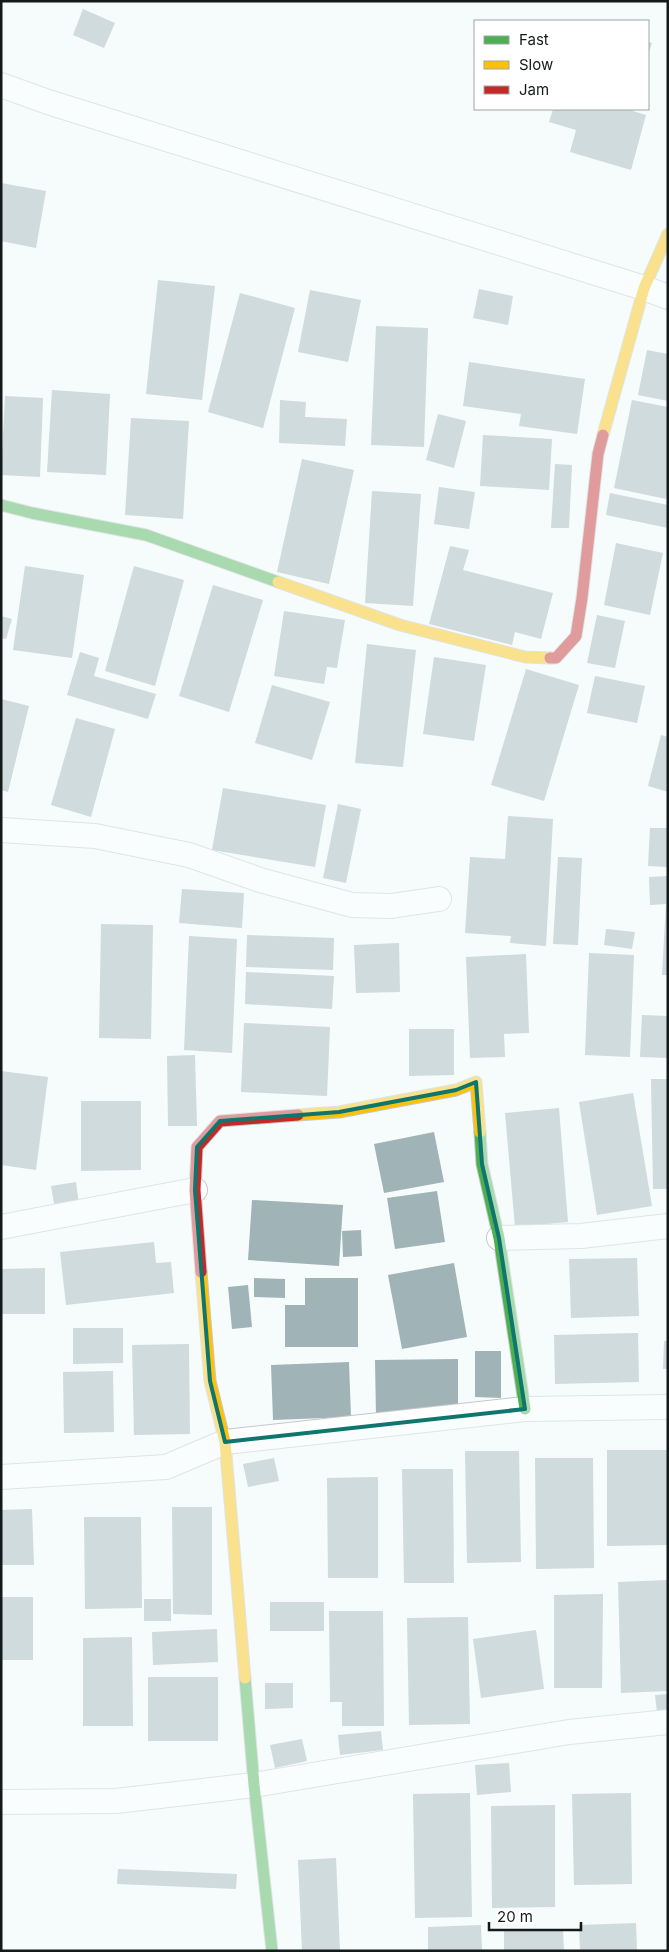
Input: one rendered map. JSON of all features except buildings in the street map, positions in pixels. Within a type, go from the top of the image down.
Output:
[{"type":"street","points":[[1,86],[668,297]]},
{"type":"street","points":[[1,504],[32,513],[146,535],[400,625],[525,657],[556,658],[576,636],[598,454],[644,288],[668,234]]},
{"type":"street","points":[[1,830],[95,836],[189,855],[260,880],[352,905],[391,906],[439,898]]},
{"type":"street","points":[[272,1951],[254,1785],[225,1442],[210,1381],[195,1190],[197,1148],[220,1122],[339,1112],[456,1090],[476,1082],[482,1164],[499,1238],[525,1409]]},
{"type":"street","points":[[1,1227],[195,1190]]},
{"type":"street","points":[[499,1238],[581,1236],[668,1226]]},
{"type":"street","points":[[1,1477],[166,1467],[225,1442],[525,1409],[668,1407]]},
{"type":"street","points":[[1,1802],[116,1801],[254,1785],[569,1732],[668,1722]]},
{"type":"highlighted area","points":[[476,1082],[482,1164],[499,1238],[525,1409],[225,1442],[210,1381],[195,1190],[197,1147],[220,1121],[339,1112],[456,1090]]},
{"type":"traffic: fast","points":[[1,505],[32,513],[146,535],[278,582]]},
{"type":"traffic: fast","points":[[480,1132],[482,1164],[499,1238],[525,1409]]},
{"type":"traffic: fast","points":[[245,1678],[254,1785],[272,1951]]},
{"type":"traffic: slow","points":[[603,435],[644,288],[668,234]]},
{"type":"traffic: slow","points":[[278,582],[400,625],[525,657],[550,658]]},
{"type":"traffic: slow","points":[[298,1115],[339,1112],[456,1090],[476,1082],[480,1132]]},
{"type":"traffic: slow","points":[[201,1272],[210,1381],[225,1442],[245,1678]]},
{"type":"traffic: jam","points":[[550,658],[556,658],[576,636],[598,454],[603,435]]},
{"type":"traffic: jam","points":[[201,1272],[195,1190],[197,1147],[220,1121],[298,1115]]}]
